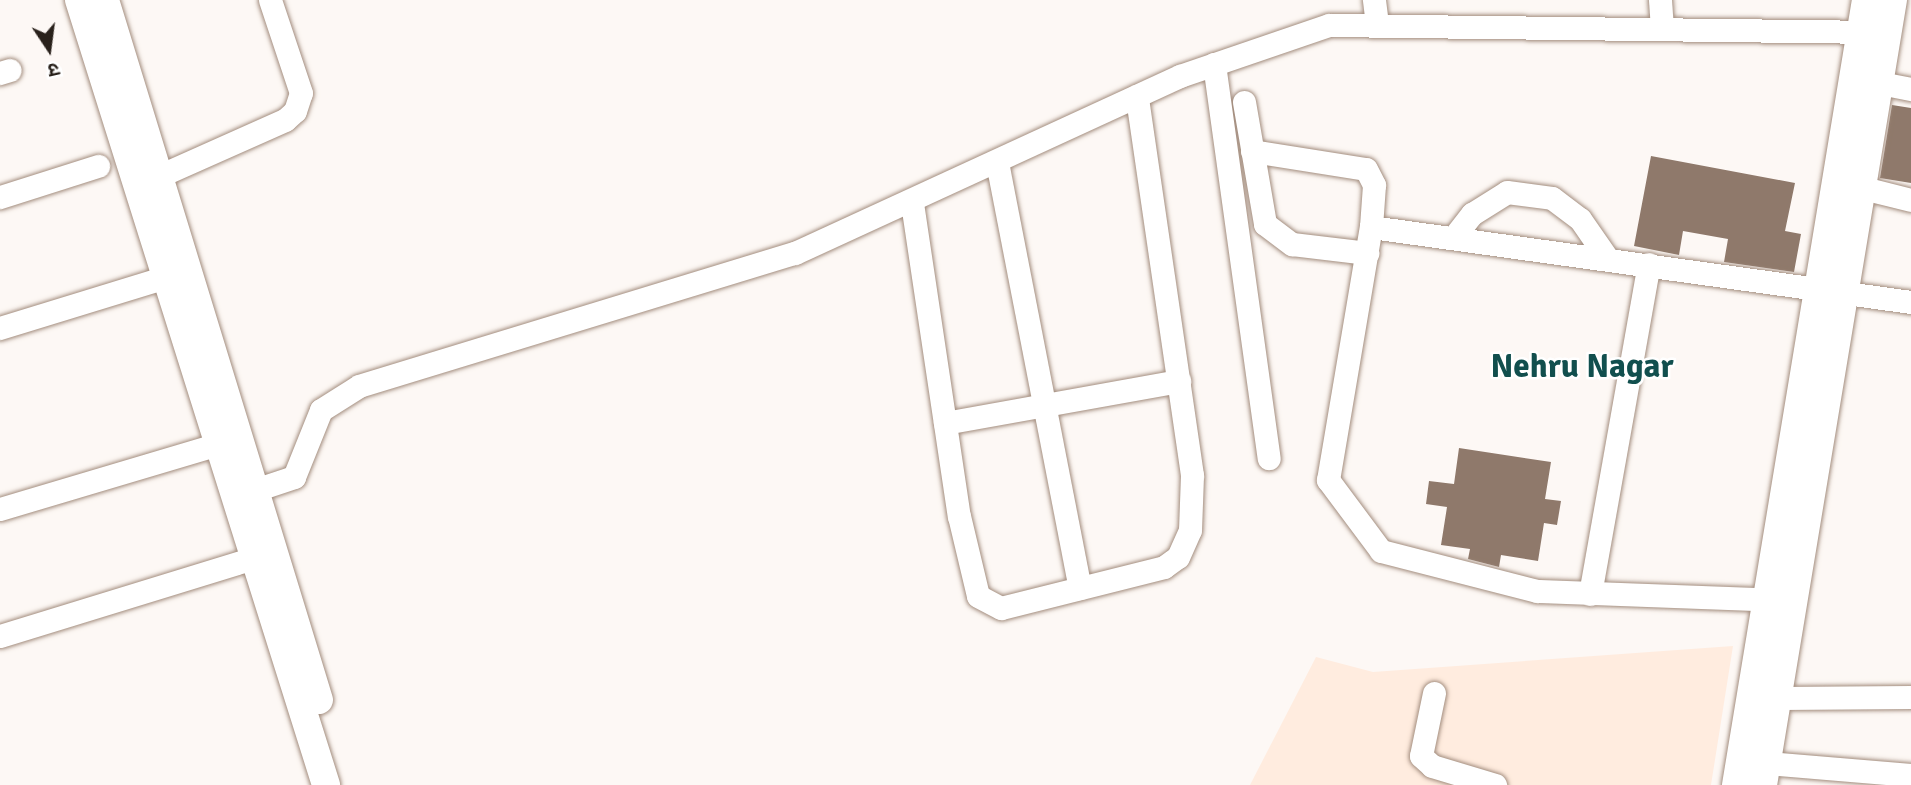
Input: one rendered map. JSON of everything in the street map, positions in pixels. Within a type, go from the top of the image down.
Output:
[{"type":"main road","points":[[79,0],[218,444],[245,494],[254,558],[326,785]]},
{"type":"main road","points":[[105,0],[159,176],[245,494],[344,785]]},
{"type":"main road","points":[[1736,785],[1782,600],[1847,289],[1880,83],[1866,0]]},
{"type":"main road","points":[[1765,774],[1780,698],[1782,600],[1819,286],[1873,32],[1893,0]]},
{"type":"street","points":[[159,176],[295,111],[301,93],[270,0]]},
{"type":"street","points":[[1374,0],[1377,25]]},
{"type":"street","points":[[1660,0],[1662,28]]},
{"type":"street","points":[[245,494],[300,471],[321,410],[359,386],[795,253],[912,203],[1137,96],[1214,64],[1329,25],[1873,32]]},
{"type":"street","points":[[1214,64],[1269,458]]},
{"type":"street","points":[[1880,83],[1911,89]]},
{"type":"street","points":[[912,203],[945,423],[978,596],[1001,608],[1164,567],[1185,546],[1192,475],[1137,96]]},
{"type":"street","points":[[1244,102],[1265,224],[1292,244],[1367,253]]},
{"type":"street","points":[[1252,151],[1366,169],[1374,185],[1367,253],[1328,480],[1381,551],[1538,591],[1782,600]]},
{"type":"street","points":[[998,162],[1080,588]]},
{"type":"street","points":[[0,197],[98,166]]},
{"type":"street","points":[[1863,188],[1911,200]]},
{"type":"street","points":[[1453,238],[1472,214],[1507,192],[1552,198],[1580,219],[1607,258]]},
{"type":"street","points":[[1371,227],[1847,289],[1911,302]]},
{"type":"street","points":[[1590,594],[1648,264]]},
{"type":"street","points":[[0,328],[166,276]]},
{"type":"street","points":[[945,423],[1179,382]]},
{"type":"street","points":[[0,509],[218,444]]},
{"type":"street","points":[[0,636],[254,558]]},
{"type":"street","points":[[1434,693],[1422,756],[1432,766],[1495,785]]},
{"type":"street","points":[[1780,698],[1911,696]]},
{"type":"street","points":[[1765,774],[1911,775]]},
{"type":"shaded area","points":[[1733,646],[1711,785],[1250,785],[1316,657],[1373,672]]},
{"type":"building","points":[[1892,105],[1911,108],[1911,183],[1880,178]]},
{"type":"building","points":[[1651,156],[1795,183],[1785,231],[1801,234],[1794,272],[1724,262],[1728,239],[1683,231],[1679,255],[1634,246]]},
{"type":"building","points":[[1459,448],[1551,462],[1545,499],[1561,501],[1557,525],[1544,523],[1538,561],[1501,555],[1499,567],[1468,559],[1470,549],[1441,545],[1447,507],[1426,504],[1429,481],[1454,484]]},
{"type":"district","name":"Nehru Nagar","points":[[1582,367]]}]
